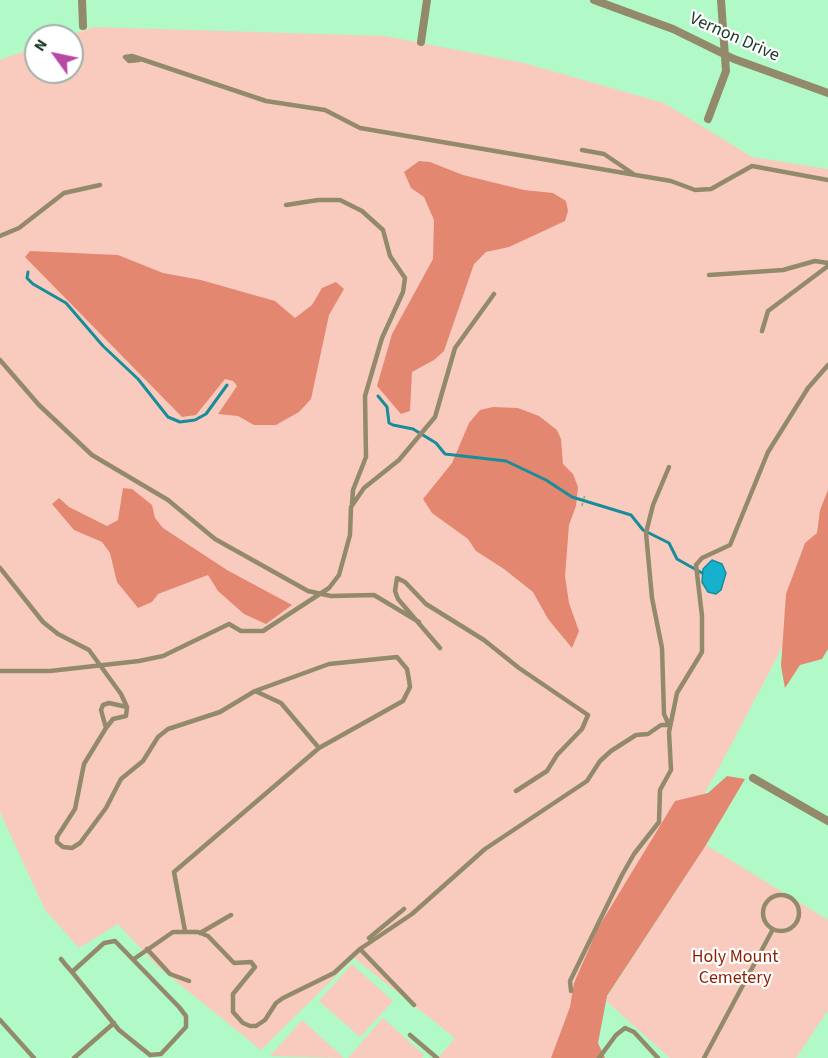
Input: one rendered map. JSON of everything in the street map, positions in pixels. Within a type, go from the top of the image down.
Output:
[{"type":"street","points":[[82,0],[83,24]]},
{"type":"street","points":[[422,42],[427,0]]},
{"type":"street","name":"Vernon Drive","points":[[594,0],[673,29],[723,55],[828,93]]},
{"type":"street","points":[[708,119],[726,71],[723,55],[721,0]]},
{"type":"street","points":[[753,778],[827,817]]},
{"type":"lane","points":[[139,60],[266,101],[325,110],[360,128],[680,183],[702,190],[711,189],[752,166],[828,180]]},
{"type":"lane","points":[[582,150],[604,154],[639,177]]},
{"type":"lane","points":[[0,236],[19,228],[64,193],[100,184]]},
{"type":"lane","points":[[0,671],[50,671],[163,656],[229,624],[241,631],[262,631],[320,594],[339,575],[350,535],[353,490],[367,447],[365,396],[382,338],[403,292],[405,278],[390,256],[383,230],[362,210],[340,200],[318,200],[286,205]]},
{"type":"lane","points":[[708,275],[783,270],[815,261],[828,264]]},
{"type":"lane","points":[[762,331],[768,311],[828,264]]},
{"type":"lane","points":[[351,507],[364,488],[399,460],[435,417],[455,348],[494,294]]},
{"type":"lane","points":[[0,360],[39,405],[92,455],[168,500],[215,539],[308,591],[320,594],[374,595],[419,622]]},
{"type":"lane","points":[[571,992],[570,981],[622,875],[659,822],[660,790],[671,770],[669,725],[684,678],[702,652],[702,616],[696,566],[702,558],[730,545],[768,452],[808,388],[828,365]]},
{"type":"lane","points":[[669,467],[652,505],[646,533],[652,598],[663,648],[664,714],[669,725]]},
{"type":"lane","points":[[0,568],[43,622],[58,634],[81,644],[121,694],[127,707],[126,716],[113,719],[84,764],[75,809],[57,837],[57,842],[63,847],[72,848],[80,843],[106,808],[121,779],[129,770],[143,761],[158,737],[168,729],[220,712],[255,691],[329,664],[397,657],[407,669],[410,687],[403,702],[319,748],[174,872],[185,931]]},
{"type":"lane","points":[[440,648],[427,636],[395,591],[397,578],[405,582],[426,604],[483,639],[519,668],[588,715],[582,729],[557,755],[547,771],[516,791]]},
{"type":"lane","points":[[255,691],[280,703],[319,748]]},
{"type":"lane","points":[[106,728],[101,710],[103,705],[109,703],[127,707]]},
{"type":"lane","points":[[360,949],[412,914],[485,849],[587,781],[600,761],[610,752],[636,735],[648,734],[661,725],[669,725]]},
{"type":"lane","points":[[788,897],[796,903],[799,910],[798,921],[789,930],[773,930],[764,917],[764,907],[772,898],[788,897]]},
{"type":"lane","points":[[134,959],[173,932],[185,931],[208,936],[234,963],[250,962],[255,967],[233,994],[233,1012],[243,1023],[256,1026],[265,1020],[283,998],[334,973],[404,909]]},
{"type":"lane","points":[[200,933],[231,915]]},
{"type":"lane","points":[[704,1058],[773,930]]},
{"type":"lane","points":[[61,959],[119,1030],[142,1050],[158,1056],[175,1040],[188,1022],[179,1007],[123,947],[111,941],[104,943],[72,972]]},
{"type":"lane","points":[[147,949],[170,974],[189,981]]},
{"type":"lane","points":[[360,949],[414,1005]]},
{"type":"lane","points":[[0,1020],[34,1058]]},
{"type":"lane","points":[[74,1058],[114,1023]]},
{"type":"lane","points":[[599,1058],[616,1035],[625,1028],[634,1032],[658,1058]]},
{"type":"lane","points":[[410,1035],[437,1058]]},
{"type":"path","points":[[582,506],[585,494]]},
{"type":"green space","points":[[94,27],[385,36],[524,63],[664,103],[752,157],[828,169],[828,560],[721,764],[577,1020],[552,1058],[438,1058],[455,1038],[354,958],[261,1050],[157,966],[118,924],[79,948],[45,910],[0,812],[0,60],[24,51],[24,84],[84,84],[84,30]]},
{"type":"green space","name":"Holy Mount Cemetery","points":[[706,845],[828,920],[828,1010],[796,1058],[670,1058],[605,1000]]},
{"type":"green space","points":[[352,964],[393,1001],[360,1037],[319,1001]]},
{"type":"green space","points":[[383,1018],[424,1055],[422,1058],[348,1058]]},
{"type":"green space","points":[[302,1020],[343,1057],[270,1056]]},
{"type":"shaded area","points":[[419,161],[430,162],[463,175],[524,190],[553,193],[566,201],[568,211],[565,221],[509,247],[486,252],[474,264],[444,351],[434,360],[412,372],[410,411],[401,414],[377,386],[392,334],[433,259],[434,220],[424,197],[411,188],[404,172]]},
{"type":"shaded area","points":[[30,251],[118,255],[163,273],[201,280],[275,301],[295,318],[312,305],[322,288],[336,282],[344,289],[329,315],[311,399],[299,412],[276,425],[254,425],[238,416],[218,414],[237,386],[233,381],[225,379],[196,415],[182,417],[25,257]]},
{"type":"shaded area","points":[[493,407],[518,408],[539,416],[557,430],[561,439],[563,464],[573,474],[578,487],[576,506],[569,525],[565,576],[569,603],[579,631],[572,648],[548,619],[533,592],[476,551],[468,539],[432,513],[423,499],[452,463],[469,423],[480,410]]},
{"type":"shaded area","points":[[123,488],[132,489],[152,505],[155,518],[163,528],[227,570],[292,605],[266,624],[244,614],[218,591],[208,575],[158,594],[152,602],[138,608],[117,582],[110,553],[102,542],[74,530],[52,504],[59,498],[69,507],[107,526],[118,520]]},
{"type":"shaded area","points":[[828,490],[828,649],[822,659],[800,665],[785,688],[781,666],[786,594],[805,543],[817,533],[820,510]]},
{"type":"shaded area","points":[[727,776],[745,779],[706,845],[607,996],[598,1043],[605,1058],[551,1058],[570,1007],[574,983],[598,928],[675,801],[708,793]]},
{"type":"water","points":[[712,560],[722,564],[726,573],[721,590],[716,594],[708,592],[702,582],[703,569]]},
{"type":"waterway","points":[[28,272],[27,278],[33,284],[66,303],[103,346],[138,379],[168,417],[180,422],[195,420],[206,414],[227,385]]},
{"type":"waterway","points":[[378,396],[387,407],[389,423],[413,429],[436,443],[445,454],[506,461],[546,480],[572,497],[631,515],[643,530],[669,543],[677,559],[702,573]]}]
